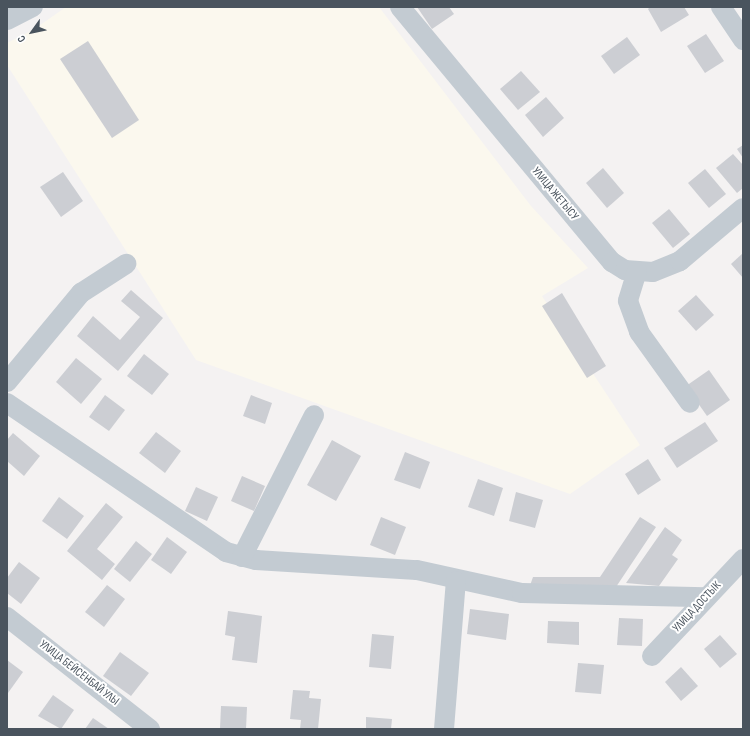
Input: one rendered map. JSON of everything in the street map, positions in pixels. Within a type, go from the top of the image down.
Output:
[{"type":"street","points":[[7,20],[33,7]]},
{"type":"street","name":"УЛИЦА ЖЕТЫСУ","points":[[400,7],[612,262],[637,271],[653,272],[680,261],[743,208]]},
{"type":"street","points":[[721,7],[743,40]]},
{"type":"street","points":[[7,382],[81,293],[126,264]]},
{"type":"street","points":[[637,271],[628,301],[639,332],[690,403]]},
{"type":"street","points":[[7,403],[226,552],[242,556],[417,570],[456,581],[522,593],[705,597]]},
{"type":"street","points":[[242,556],[314,415]]},
{"type":"street","name":"УЛИЦА ДОСТЫК","points":[[652,656],[705,597],[743,559]]},
{"type":"street","points":[[444,729],[456,581]]},
{"type":"street","name":"УЛИЦА БЕЙСЕНБАЙ УЛЫ","points":[[7,617],[150,729]]},
{"type":"shaded area","points":[[66,7],[379,7],[531,206],[588,268],[542,296],[640,445],[570,494],[196,360],[7,65],[7,43],[33,30]]},
{"type":"building","points":[[417,7],[449,7],[454,14],[432,29]]},
{"type":"building","points":[[650,7],[684,7],[689,15],[661,32],[648,9]]},
{"type":"building","points":[[706,34],[724,61],[705,73],[687,46]]},
{"type":"building","points":[[627,37],[640,55],[614,74],[601,56]]},
{"type":"building","points":[[88,41],[139,120],[112,138],[60,59]]},
{"type":"building","points":[[521,71],[540,92],[518,110],[500,89]]},
{"type":"building","points":[[546,97],[564,118],[543,137],[525,115]]},
{"type":"building","points":[[743,145],[743,158],[737,149]]},
{"type":"building","points":[[733,154],[743,165],[743,188],[737,193],[716,168]]},
{"type":"building","points":[[603,168],[624,193],[607,208],[586,183]]},
{"type":"building","points":[[705,169],[726,194],[709,208],[688,183]]},
{"type":"building","points":[[63,172],[83,201],[61,217],[40,187]]},
{"type":"building","points":[[669,209],[690,234],[673,248],[652,223]]},
{"type":"building","points":[[743,253],[743,278],[731,264]]},
{"type":"building","points":[[131,290],[163,318],[118,371],[77,336],[93,316],[120,340],[140,317],[121,301]]},
{"type":"building","points":[[562,293],[606,366],[587,378],[542,306]]},
{"type":"building","points":[[696,295],[714,315],[696,331],[678,311]]},
{"type":"building","points":[[144,354],[169,374],[152,395],[127,376]]},
{"type":"building","points":[[76,358],[102,379],[81,404],[56,382]]},
{"type":"building","points":[[709,370],[730,400],[707,416],[686,386]]},
{"type":"building","points":[[105,395],[125,410],[109,431],[89,417]]},
{"type":"building","points":[[251,395],[272,403],[265,424],[243,416]]},
{"type":"building","points":[[705,422],[718,441],[677,468],[664,448]]},
{"type":"building","points":[[156,432],[181,451],[165,473],[139,453]]},
{"type":"building","points":[[13,433],[40,456],[24,476],[7,461],[7,440]]},
{"type":"building","points":[[332,440],[361,456],[336,501],[307,485]]},
{"type":"building","points":[[405,452],[430,462],[420,489],[394,480]]},
{"type":"building","points":[[648,459],[661,480],[638,495],[625,474]]},
{"type":"building","points":[[242,476],[265,486],[254,511],[231,501]]},
{"type":"building","points":[[478,479],[503,488],[494,516],[468,507]]},
{"type":"building","points":[[196,487],[218,497],[207,521],[185,511]]},
{"type":"building","points":[[516,492],[543,500],[535,528],[509,521]]},
{"type":"building","points":[[59,497],[84,516],[67,539],[42,521]]},
{"type":"building","points":[[106,503],[123,517],[97,549],[115,564],[102,580],[67,551]]},
{"type":"building","points":[[381,517],[406,527],[395,555],[370,545]]},
{"type":"building","points":[[640,517],[656,527],[612,593],[527,594],[533,577],[600,577]]},
{"type":"building","points":[[665,527],[682,540],[672,555],[678,559],[659,586],[626,583]]},
{"type":"building","points":[[167,537],[187,552],[171,574],[151,560]]},
{"type":"building","points":[[136,541],[152,554],[130,582],[114,569]]},
{"type":"building","points":[[19,562],[40,578],[21,604],[7,593],[7,578]]},
{"type":"building","points":[[107,585],[125,599],[104,627],[85,612]]},
{"type":"building","points":[[470,609],[509,614],[506,640],[467,634]]},
{"type":"building","points":[[228,611],[262,616],[257,663],[232,660],[235,637],[225,635]]},
{"type":"building","points":[[619,618],[643,619],[642,646],[617,645]]},
{"type":"building","points":[[548,621],[579,622],[579,645],[547,643]]},
{"type":"building","points":[[372,634],[394,636],[391,669],[369,667]]},
{"type":"building","points":[[720,635],[737,654],[720,668],[704,649]]},
{"type":"building","points":[[120,652],[149,673],[131,696],[103,676]]},
{"type":"building","points":[[7,660],[23,672],[8,693],[7,692]]},
{"type":"building","points":[[578,663],[604,665],[601,694],[575,692]]},
{"type":"building","points":[[681,667],[698,686],[681,701],[665,682]]},
{"type":"building","points":[[293,690],[310,691],[309,698],[321,699],[318,729],[300,729],[301,720],[290,719]]},
{"type":"building","points":[[53,695],[74,710],[61,729],[38,716]]},
{"type":"building","points":[[221,706],[247,707],[246,729],[220,729]]},
{"type":"building","points":[[366,717],[392,719],[391,729],[366,729]]},
{"type":"building","points":[[93,718],[109,729],[85,729]]}]
